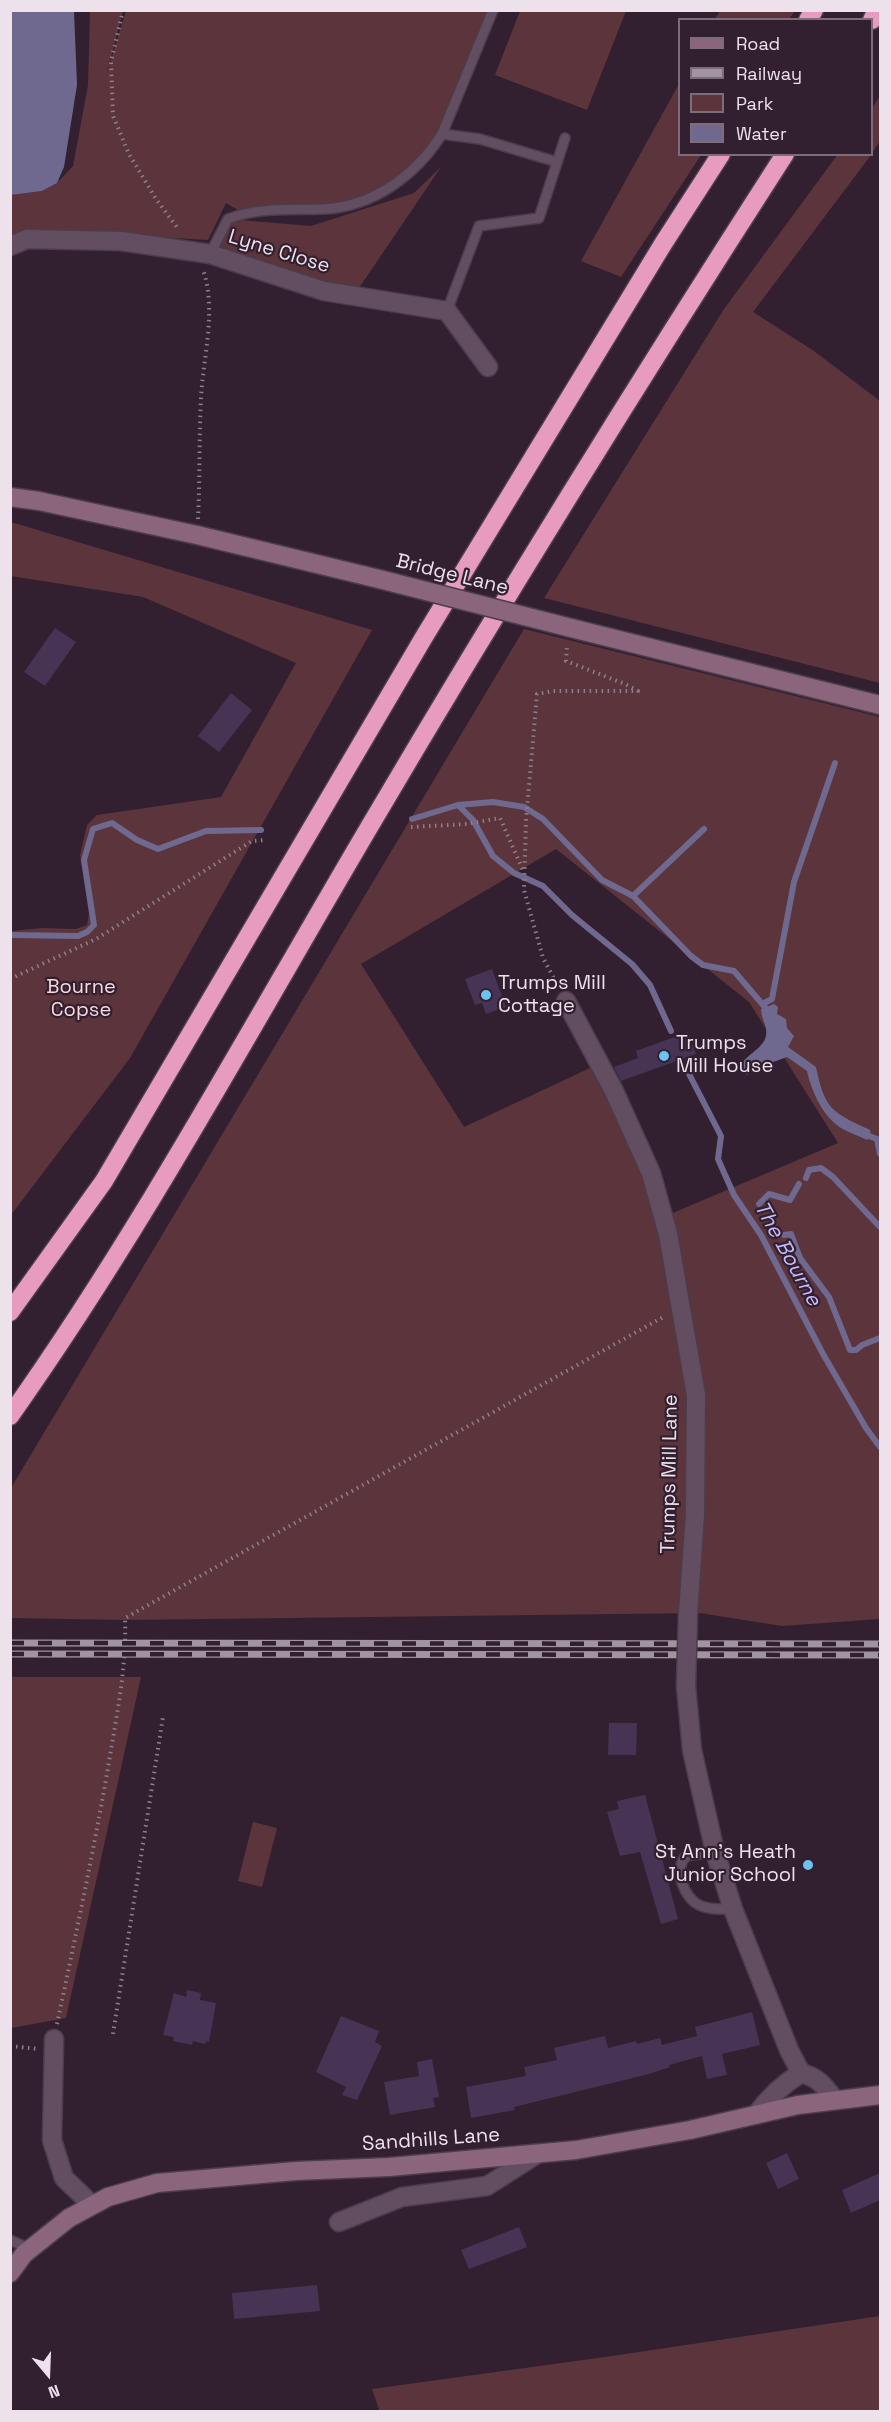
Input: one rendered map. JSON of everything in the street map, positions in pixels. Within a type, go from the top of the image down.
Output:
[{"type":"highway","points":[[10,1312],[104,1180],[430,627],[663,244],[720,156]]},
{"type":"highway","points":[[10,1416],[67,1335],[204,1114],[387,798],[672,331],[784,156]]},
{"type":"main road","name":"Bridge Lane","points":[[10,497],[39,501],[197,535],[880,705]]},
{"type":"main road","name":"Sandhills Lane","points":[[10,2273],[30,2249],[58,2224],[91,2204],[126,2190],[157,2183],[208,2177],[389,2167],[537,2154],[627,2142],[834,2099],[880,2095]]},
{"type":"street","name":"Lyne Close","points":[[19,243],[121,241],[203,254],[324,291],[447,310]]},
{"type":"street","points":[[447,310],[488,367]]},
{"type":"street","name":"Trumps Mill Lane","points":[[566,1001],[614,1091],[651,1173],[668,1234],[697,1406],[686,1686],[692,1750],[715,1852],[733,1909],[789,2050],[801,2073]]},
{"type":"street","points":[[53,2044],[52,2140],[64,2178],[91,2204]]},
{"type":"street","points":[[756,2115],[777,2090],[801,2073],[813,2076],[824,2085],[834,2099]]},
{"type":"street","points":[[339,2222],[402,2198],[487,2186],[537,2154]]},
{"type":"lane","points":[[203,254],[228,219],[243,213],[303,207],[324,209],[356,202],[386,191],[432,150],[442,134],[493,10]]},
{"type":"lane","points":[[442,134],[480,139],[557,162]]},
{"type":"lane","points":[[447,310],[478,226],[538,219],[565,138]]},
{"type":"lane","points":[[715,1852],[686,1856],[681,1863],[681,1879],[685,1890],[698,1905],[707,1908],[733,1909]]},
{"type":"lane","points":[[10,2240],[30,2249]]},
{"type":"path","points":[[123,10],[111,62],[113,116],[129,154],[156,199],[203,254],[208,283],[210,301],[201,399],[197,535]]},
{"type":"path","points":[[566,1001],[543,958],[524,890],[526,821],[537,694],[553,691],[638,691],[566,661],[574,629]]},
{"type":"path","points":[[411,827],[467,825],[500,818],[523,871]]},
{"type":"path","points":[[10,979],[96,939],[252,841],[265,840]]},
{"type":"path","points":[[10,2046],[53,2044],[90,1872],[104,1792],[126,1654],[125,1618],[681,1307]]},
{"type":"path","points":[[113,2034],[163,1717]]},
{"type":"green space","points":[[720,10],[795,11],[790,18],[716,18]]},
{"type":"green space","points":[[90,11],[123,11],[106,76],[126,11],[493,11],[442,134],[408,173],[356,202],[243,213],[226,203],[208,240],[36,230],[11,246],[11,195],[42,191],[57,183],[73,166],[88,85]]},
{"type":"green space","points":[[520,11],[626,11],[587,110],[495,75]]},
{"type":"green space","points":[[678,86],[678,156],[700,156],[621,277],[581,261]]},
{"type":"green space","points":[[880,96],[880,141],[873,152],[873,106]]},
{"type":"green space","points":[[837,156],[870,156],[753,312],[814,351],[880,401],[880,683],[544,598],[724,309]]},
{"type":"green space","points":[[441,167],[357,291],[214,246],[228,219],[311,226],[414,193]]},
{"type":"green space","name":"Bourne Copse","points":[[11,522],[372,630],[130,1058],[11,1215],[11,931],[42,928],[76,929],[87,925],[89,914],[80,855],[87,825],[97,815],[221,797],[296,663],[143,597],[11,576]]},
{"type":"green space","points":[[524,629],[880,717],[880,1619],[782,1626],[700,1613],[125,1620],[11,1618],[11,1488]],"holes":[[[556,849],[749,1002],[838,1143],[668,1215],[590,1068],[464,1127],[361,964]]]},
{"type":"green space","points":[[11,1677],[141,1677],[66,2018],[11,2028]]},
{"type":"green space","points":[[253,1822],[277,1828],[262,1887],[238,1881]]},
{"type":"green space","points":[[880,2316],[880,2411],[380,2412],[372,2389],[612,2356]]},
{"type":"water","points":[[10,11],[74,11],[77,85],[64,167],[57,183],[42,191],[11,195]]},
{"type":"water","points":[[774,1004],[778,1007],[777,1014],[786,1019],[787,1028],[794,1036],[788,1047],[816,1067],[823,1092],[832,1108],[847,1119],[870,1130],[871,1135],[867,1140],[844,1130],[831,1120],[818,1100],[807,1071],[787,1057],[754,1069],[747,1075],[741,1065],[761,1045],[766,1035],[761,1009]]},
{"type":"building","points":[[55,628],[76,642],[45,686],[24,672]]},
{"type":"building","points":[[231,693],[252,710],[219,752],[198,736]]},
{"type":"building","name":"Trumps Mill Cottage","points":[[492,969],[506,1007],[486,1014],[482,1003],[475,1005],[465,979]]},
{"type":"building","name":"Trumps Mill House","points":[[688,1032],[696,1054],[621,1081],[614,1067],[638,1058],[636,1051]]},
{"type":"building","points":[[609,1723],[637,1723],[636,1755],[608,1755]]},
{"type":"building","points":[[645,1795],[678,1919],[661,1924],[640,1852],[620,1856],[607,1812],[619,1809],[617,1801]]},
{"type":"building","points":[[187,1990],[201,1993],[200,2000],[216,2003],[209,2042],[206,2041],[205,2044],[193,2041],[192,2045],[173,2041],[174,2037],[163,2035],[174,1993],[186,1997]]},
{"type":"building","points":[[752,2012],[760,2045],[722,2054],[727,2075],[707,2079],[702,2056],[669,2065],[670,2067],[649,2074],[514,2107],[515,2110],[471,2118],[466,2087],[526,2076],[524,2067],[557,2060],[554,2048],[605,2036],[608,2048],[660,2038],[662,2045],[697,2036],[695,2027]]},
{"type":"building","points":[[341,2016],[379,2031],[375,2042],[382,2046],[357,2100],[342,2095],[346,2087],[316,2072]]},
{"type":"building","points":[[432,2059],[439,2097],[433,2098],[435,2107],[390,2115],[384,2082],[419,2076],[417,2062]]},
{"type":"building","points":[[787,2153],[799,2179],[778,2189],[766,2163]]},
{"type":"building","points":[[880,2173],[880,2200],[851,2213],[842,2190]]},
{"type":"building","points":[[519,2227],[527,2247],[469,2269],[461,2250]]},
{"type":"building","points":[[317,2285],[320,2311],[234,2319],[232,2293]]},
{"type":"waterway","points":[[762,1004],[772,999],[794,882],[835,763]]},
{"type":"waterway","name":"The Bourne","points":[[412,819],[458,805],[493,802],[524,807],[543,819],[602,880],[633,896],[691,956],[703,965],[734,971],[769,1012]]},
{"type":"waterway","name":"The Bourne","points":[[458,805],[473,820],[493,856],[514,873],[543,886],[572,915],[632,964],[650,985],[671,1031]]},
{"type":"waterway","points":[[10,935],[78,936],[87,932],[94,925],[84,860],[93,829],[112,823],[137,840],[158,849],[206,831],[261,830]]},
{"type":"waterway","points":[[633,896],[704,829]]},
{"type":"waterway","name":"The Bourne","points":[[687,1070],[721,1136],[718,1159],[734,1195],[761,1235],[823,1354],[866,1428],[880,1447]]},
{"type":"waterway","name":"The Bourne","points":[[864,1134],[877,1139],[880,1154]]},
{"type":"waterway","points":[[806,1178],[809,1170],[821,1168],[833,1177],[880,1227]]},
{"type":"waterway","points":[[759,1204],[769,1194],[790,1200],[799,1184]]},
{"type":"waterway","points":[[784,1235],[791,1234],[800,1258],[829,1297],[850,1350],[856,1350],[880,1338]]},
{"type":"railway","points":[[10,1643],[880,1644]]},
{"type":"railway","points":[[10,1654],[880,1655]]},
{"type":"place","name":"Trumps Mill Cottage","points":[[486,995]]},
{"type":"place","name":"Trumps Mill House","points":[[664,1056]]},
{"type":"place","name":"St Ann's Heath Junior School","points":[[808,1865]]}]
